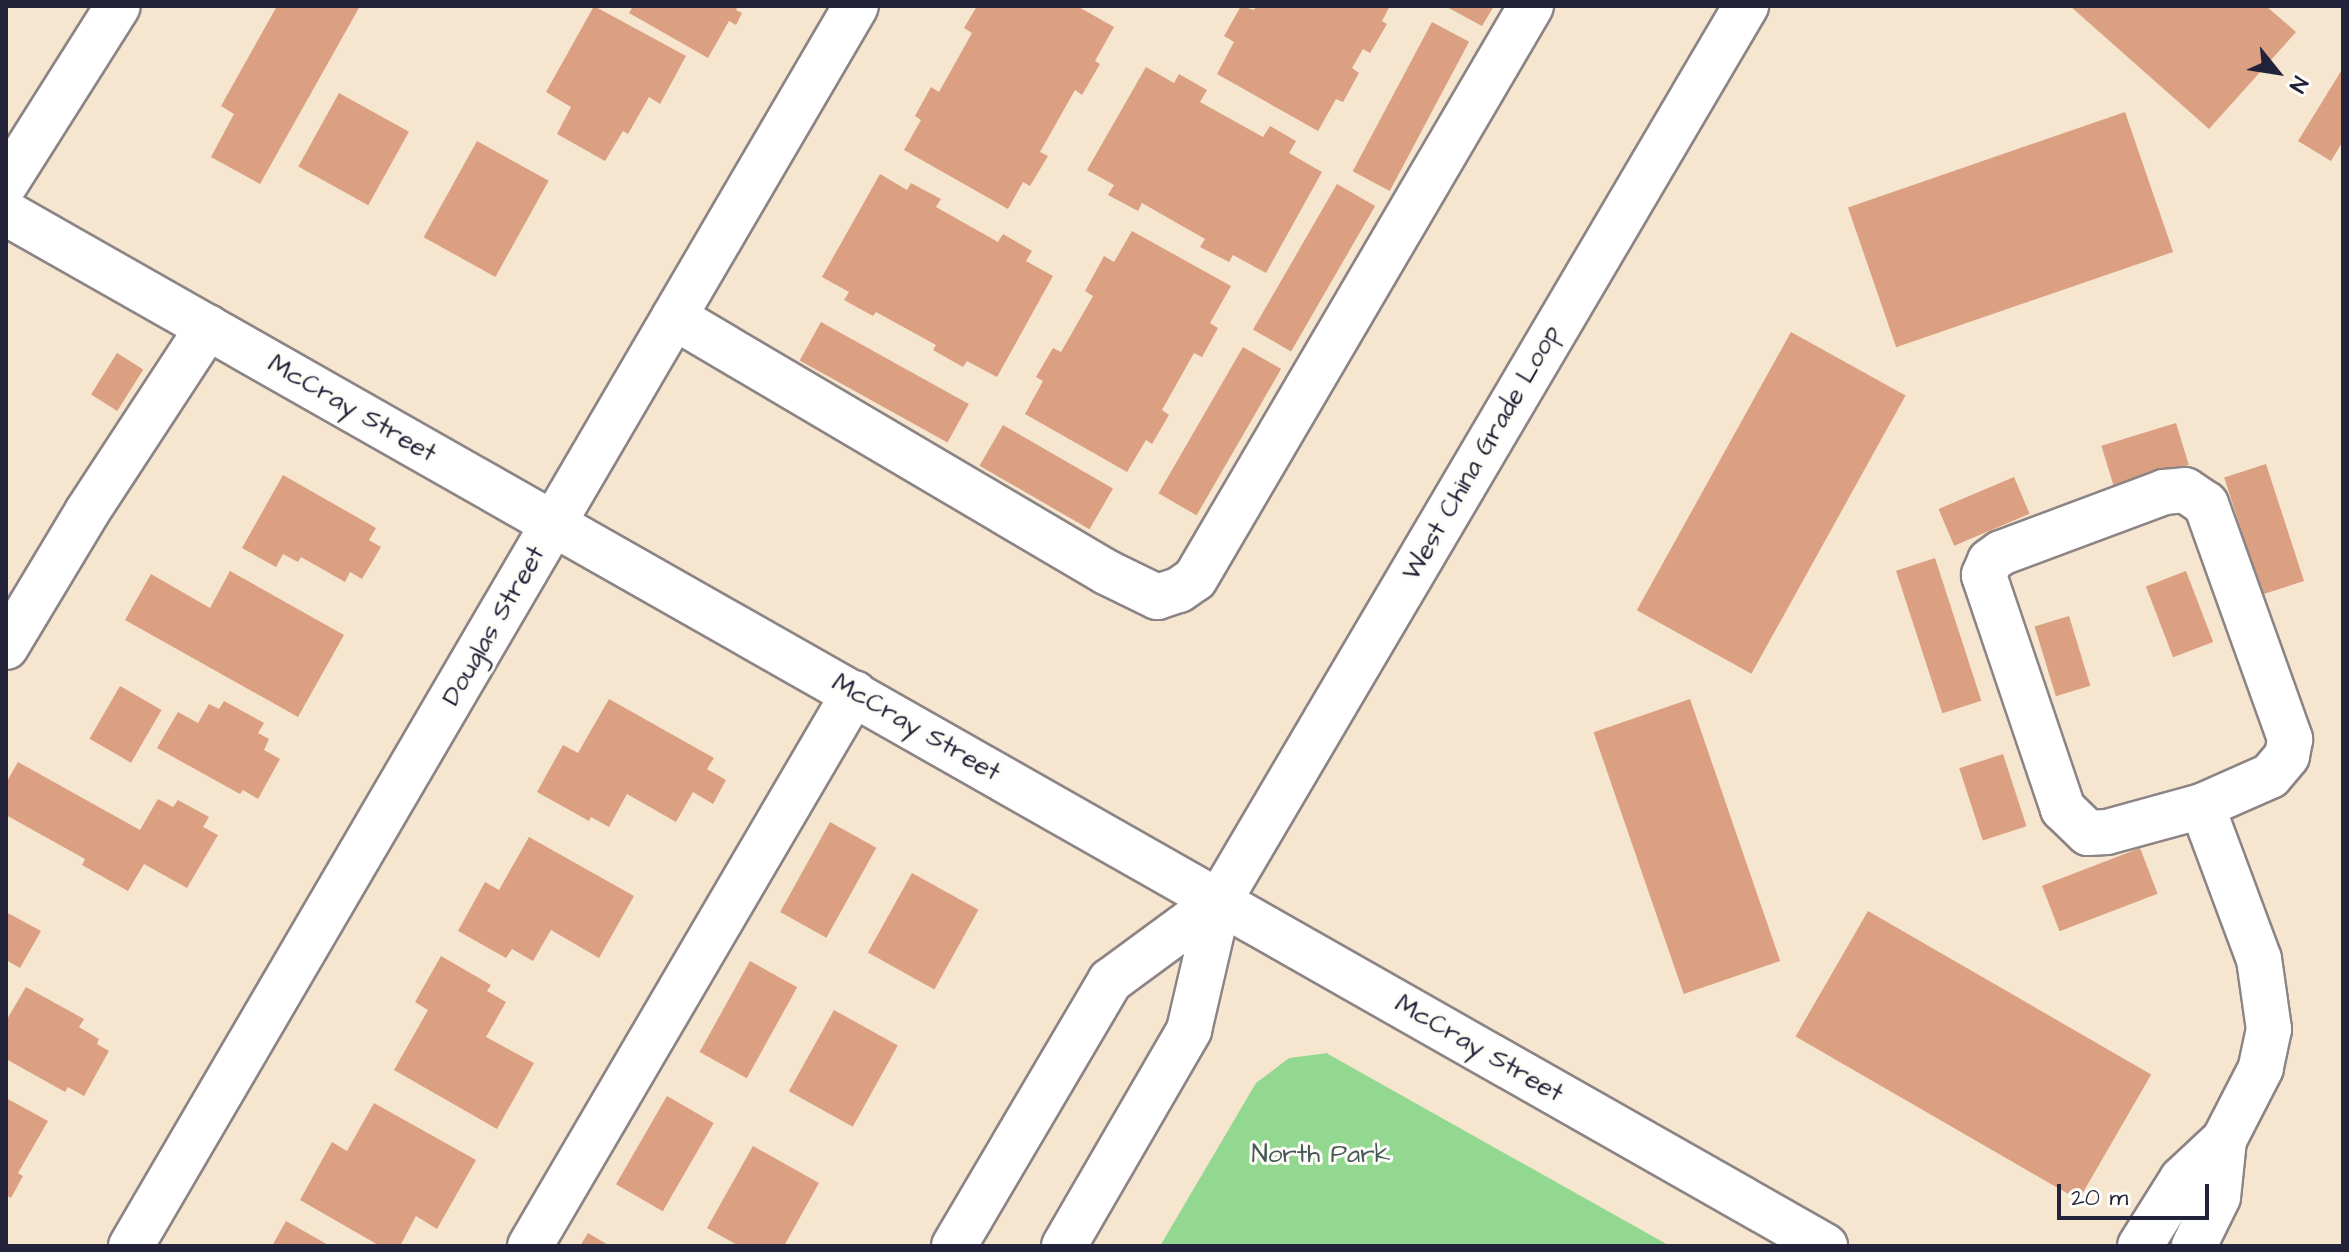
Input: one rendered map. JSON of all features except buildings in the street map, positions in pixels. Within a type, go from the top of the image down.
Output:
[{"type":"street","points":[[6,183],[118,6]]},
{"type":"street","name":"Douglas Street","points":[[131,1246],[856,6]]},
{"type":"street","points":[[674,317],[1106,572],[1157,597],[1179,590],[1195,579],[1531,6]]},
{"type":"street","name":"West China Grade Loop","points":[[1064,1246],[1189,1030],[1219,901],[1746,6]]},
{"type":"street","name":"McCray Street","points":[[6,213],[1825,1246]]},
{"type":"street","points":[[6,647],[87,512],[208,327]]},
{"type":"street","points":[[2185,490],[2206,504],[2290,739],[2287,756],[2270,776],[2202,806],[2107,832],[2088,833],[2063,809],[1984,575],[1990,561],[2001,553],[2164,492],[2185,490]]},
{"type":"street","points":[[530,1246],[854,693]]},
{"type":"street","points":[[2140,1246],[2182,1179],[2224,1140],[2261,1068],[2269,1029],[2259,959],[2202,806]]},
{"type":"street","name":"West China Grade Loop","points":[[954,1246],[1110,981],[1219,901]]},
{"type":"street","points":[[2194,1246],[2218,1197],[2224,1140]]},
{"type":"green space","name":"North Park","points":[[1328,1053],[1670,1246],[1160,1246],[1256,1083],[1289,1058]]}]
